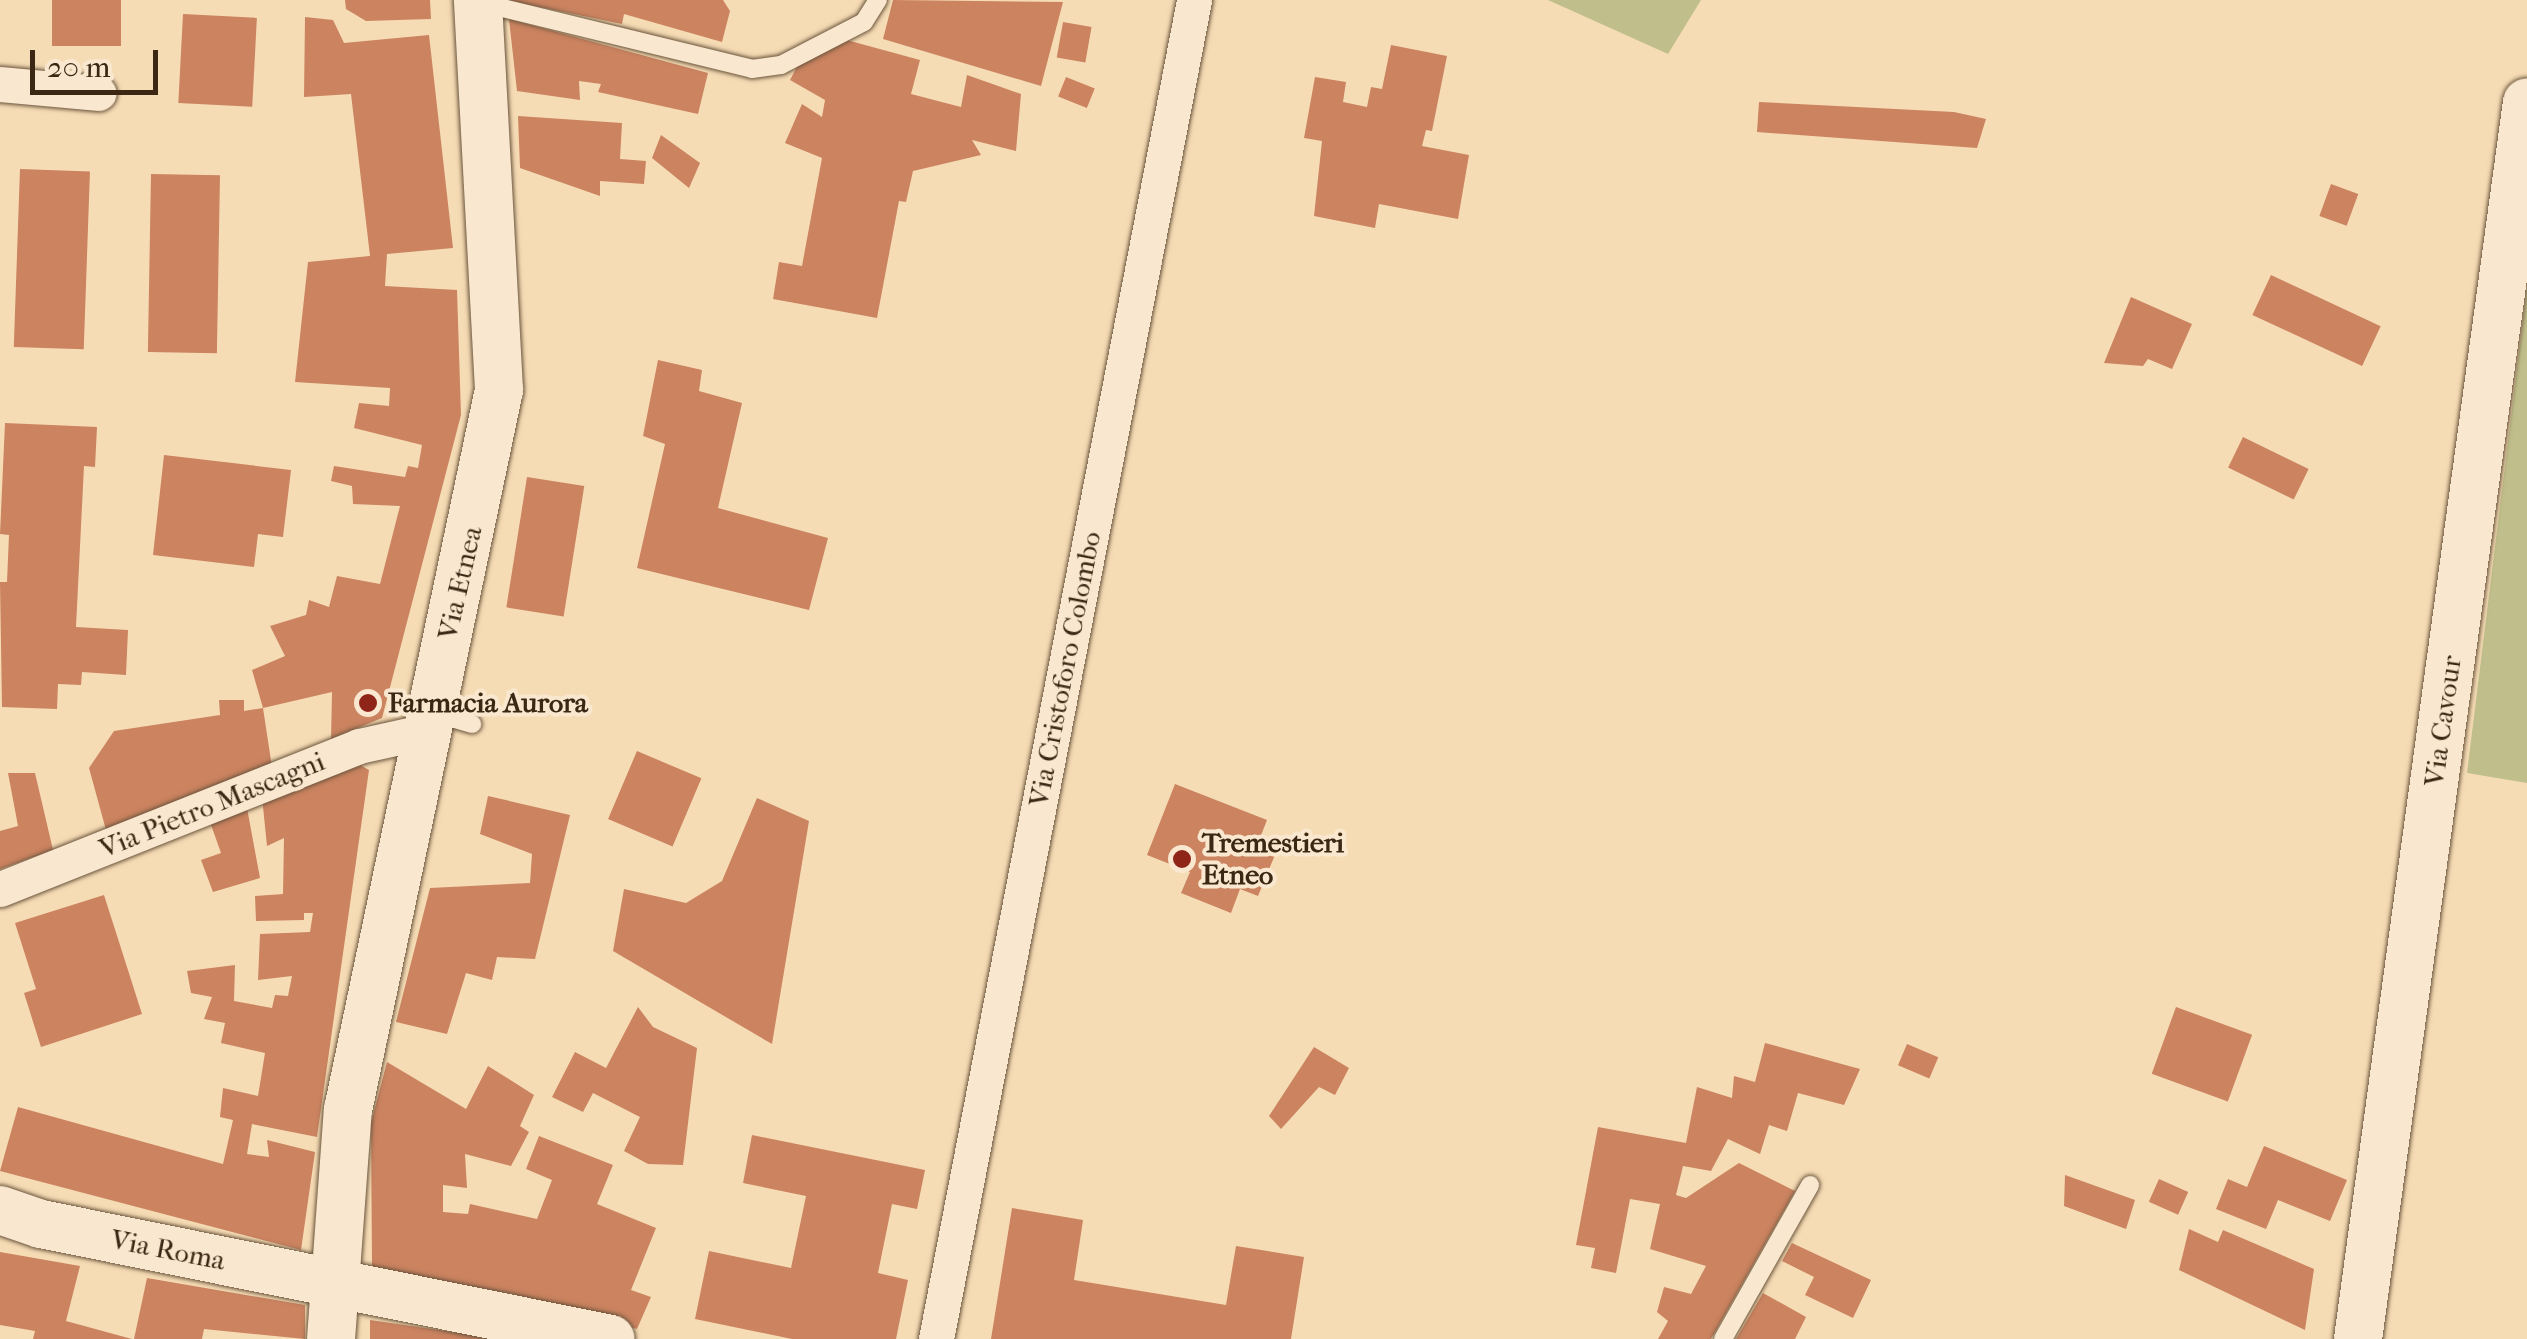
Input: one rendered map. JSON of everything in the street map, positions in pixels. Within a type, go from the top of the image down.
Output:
[{"type":"main road","name":"Via Etnea","points":[[332,1339],[348,1110],[443,722],[499,390],[478,1]]},
{"type":"main road","name":"Via Cavour","points":[[2358,1339],[2527,102]]},
{"type":"main road","name":"Via Roma","points":[[0,1210],[611,1339]]},
{"type":"street","name":"Via Cristoforo Colombo","points":[[936,1339],[1194,0]]},
{"type":"street","points":[[0,84],[100,93]]},
{"type":"street","name":"Via Pietro Mascagni","points":[[0,889],[359,746],[443,722]]},
{"type":"lane","points":[[478,1],[752,69],[781,66],[864,22],[878,0]]},
{"type":"lane","points":[[1723,1339],[1810,1185]]},
{"type":"shaded area","points":[[1548,0],[1701,0],[1668,54]]},
{"type":"shaded area","points":[[2527,288],[2527,783],[2467,773]]},
{"type":"building","points":[[52,0],[121,0],[121,46],[52,46]]},
{"type":"building","points":[[345,0],[430,0],[431,19],[366,21],[346,9]]},
{"type":"building","points":[[506,0],[723,0],[730,11],[722,42],[624,14],[622,24]]},
{"type":"building","points":[[893,0],[1063,2],[1041,86],[883,39]]},
{"type":"building","points":[[183,14],[257,18],[252,107],[178,103]]},
{"type":"building","points":[[305,17],[333,20],[344,43],[429,35],[453,248],[387,254],[385,286],[457,290],[461,415],[382,718],[331,739],[332,692],[263,708],[252,670],[285,656],[270,626],[306,615],[309,600],[329,607],[337,576],[380,584],[400,506],[353,504],[352,486],[331,481],[334,466],[405,477],[408,466],[418,468],[422,445],[354,428],[359,403],[389,406],[390,388],[295,382],[308,262],[370,256],[351,94],[304,97]]},
{"type":"building","points":[[509,19],[708,73],[698,114],[598,92],[601,84],[579,81],[580,100],[517,91]]},
{"type":"building","points":[[1063,22],[1092,27],[1085,62],[1057,57]]},
{"type":"building","points":[[843,39],[920,60],[911,94],[961,107],[967,75],[1021,94],[1016,151],[972,140],[981,155],[913,171],[906,202],[899,201],[877,318],[773,299],[779,262],[802,266],[822,158],[785,143],[802,104],[822,117],[825,100],[790,80],[799,63]]},
{"type":"building","points":[[1391,45],[1447,56],[1432,131],[1426,130],[1422,146],[1469,155],[1458,219],[1379,204],[1375,228],[1314,216],[1322,141],[1304,138],[1315,77],[1346,82],[1343,102],[1367,107],[1371,87],[1382,89]]},
{"type":"building","points":[[1066,77],[1095,89],[1087,108],[1058,96]]},
{"type":"building","points":[[1759,102],[1954,112],[1986,119],[1977,148],[1757,132]]},
{"type":"building","points":[[518,116],[622,123],[620,159],[646,161],[644,184],[600,181],[600,196],[520,168]]},
{"type":"building","points":[[661,135],[700,163],[689,188],[652,158]]},
{"type":"building","points":[[20,169],[90,171],[84,349],[14,347]]},
{"type":"building","points":[[151,174],[220,175],[217,353],[148,352]]},
{"type":"building","points":[[2331,184],[2358,194],[2347,226],[2319,216]]},
{"type":"building","points":[[2271,275],[2381,326],[2362,366],[2252,315]]},
{"type":"building","points":[[2131,297],[2192,324],[2172,369],[2148,359],[2143,366],[2104,363]]},
{"type":"building","points":[[658,360],[702,370],[699,391],[742,403],[718,508],[828,538],[809,610],[637,568],[665,444],[643,436]]},
{"type":"building","points":[[5,423],[97,427],[95,467],[84,466],[76,627],[128,630],[126,675],[82,672],[81,685],[58,684],[57,709],[2,707],[0,582],[7,582],[9,535],[0,534]]},
{"type":"building","points":[[2243,437],[2309,469],[2294,500],[2228,468]]},
{"type":"building","points":[[164,455],[291,470],[283,537],[258,534],[254,567],[153,555]]},
{"type":"building","points":[[527,477],[584,486],[564,616],[506,607]]},
{"type":"building","points":[[219,700],[244,700],[244,711],[263,708],[272,767],[106,830],[89,768],[114,731],[220,715]]},
{"type":"building","points":[[637,751],[701,778],[673,846],[608,819]]},
{"type":"building","points":[[360,765],[369,770],[317,1137],[252,1124],[247,1154],[269,1157],[267,1140],[315,1152],[301,1250],[0,1171],[18,1107],[223,1164],[233,1120],[220,1117],[223,1088],[258,1096],[265,1053],[221,1043],[225,1023],[204,1019],[212,997],[191,993],[187,971],[235,965],[234,1001],[272,1008],[275,995],[288,996],[292,976],[258,980],[260,934],[310,932],[313,913],[304,913],[304,920],[256,921],[255,896],[283,894],[284,838],[267,846],[262,797]]},
{"type":"building","points":[[8,773],[35,773],[53,850],[0,869],[0,831],[18,826]]},
{"type":"building","points":[[1175,784],[1267,820],[1258,843],[1277,850],[1258,896],[1240,889],[1231,913],[1181,893],[1190,872],[1147,855]]},
{"type":"building","points":[[488,796],[570,815],[535,959],[497,957],[492,980],[466,973],[447,1034],[396,1022],[430,888],[530,883],[532,854],[480,834]]},
{"type":"building","points":[[757,798],[809,821],[772,1044],[613,951],[624,889],[686,903],[722,881]]},
{"type":"building","points":[[247,808],[260,878],[213,892],[201,860],[221,853],[210,822]]},
{"type":"building","points":[[104,895],[142,1014],[41,1047],[24,993],[36,989],[15,923]]},
{"type":"building","points":[[638,1007],[653,1027],[697,1048],[683,1165],[648,1164],[624,1151],[640,1117],[593,1093],[583,1112],[552,1097],[575,1052],[606,1068]]},
{"type":"building","points":[[2176,1007],[2252,1035],[2228,1101],[2152,1074]]},
{"type":"building","points":[[1765,1043],[1860,1069],[1844,1105],[1798,1093],[1787,1131],[1769,1125],[1760,1154],[1728,1139],[1711,1171],[1683,1166],[1676,1195],[1686,1198],[1739,1163],[1795,1191],[1711,1339],[1658,1339],[1668,1321],[1657,1312],[1664,1287],[1691,1294],[1706,1266],[1650,1249],[1660,1204],[1630,1199],[1616,1273],[1591,1268],[1595,1248],[1576,1245],[1598,1127],[1686,1143],[1697,1087],[1732,1098],[1734,1076],[1755,1082]]},
{"type":"building","points":[[1907,1044],[1938,1057],[1929,1078],[1898,1065]]},
{"type":"building","points":[[1314,1047],[1349,1068],[1335,1095],[1319,1087],[1281,1129],[1269,1116]]},
{"type":"building","points":[[387,1062],[466,1109],[488,1066],[534,1095],[520,1126],[529,1132],[511,1166],[465,1154],[467,1188],[443,1185],[443,1212],[468,1214],[470,1204],[537,1219],[552,1180],[526,1169],[539,1136],[613,1165],[597,1204],[656,1228],[631,1290],[651,1297],[637,1329],[512,1294],[372,1269],[371,1123]]},
{"type":"building","points":[[752,1135],[925,1170],[917,1209],[892,1204],[878,1273],[908,1280],[896,1339],[792,1339],[695,1319],[709,1251],[791,1268],[806,1196],[743,1183]]},
{"type":"building","points":[[2264,1146],[2347,1180],[2330,1221],[2278,1200],[2266,1229],[2216,1209],[2228,1179],[2247,1187]]},
{"type":"building","points":[[2065,1175],[2135,1200],[2126,1229],[2064,1206]]},
{"type":"building","points":[[2159,1179],[2188,1192],[2178,1215],[2149,1202]]},
{"type":"building","points":[[1012,1208],[1083,1220],[1074,1280],[1226,1305],[1236,1246],[1304,1257],[1291,1339],[991,1339]]},
{"type":"building","points":[[2189,1229],[2218,1242],[2223,1230],[2314,1269],[2305,1330],[2179,1270]]},
{"type":"building","points":[[1792,1243],[1871,1280],[1853,1318],[1805,1295],[1814,1277],[1782,1261]]},
{"type":"building","points":[[0,1252],[80,1266],[66,1321],[132,1339],[33,1339],[35,1331],[0,1325]]},
{"type":"building","points":[[147,1278],[305,1305],[305,1339],[204,1329],[202,1339],[134,1339]]},
{"type":"building","points":[[1763,1293],[1806,1317],[1795,1339],[1736,1339]]},
{"type":"building","points":[[370,1320],[487,1337],[487,1339],[370,1339]]},
{"type":"place","name":"Farmacia Aurora","points":[[368,703]]},
{"type":"place","name":"Tremestieri Etneo","points":[[1182,859]]}]
